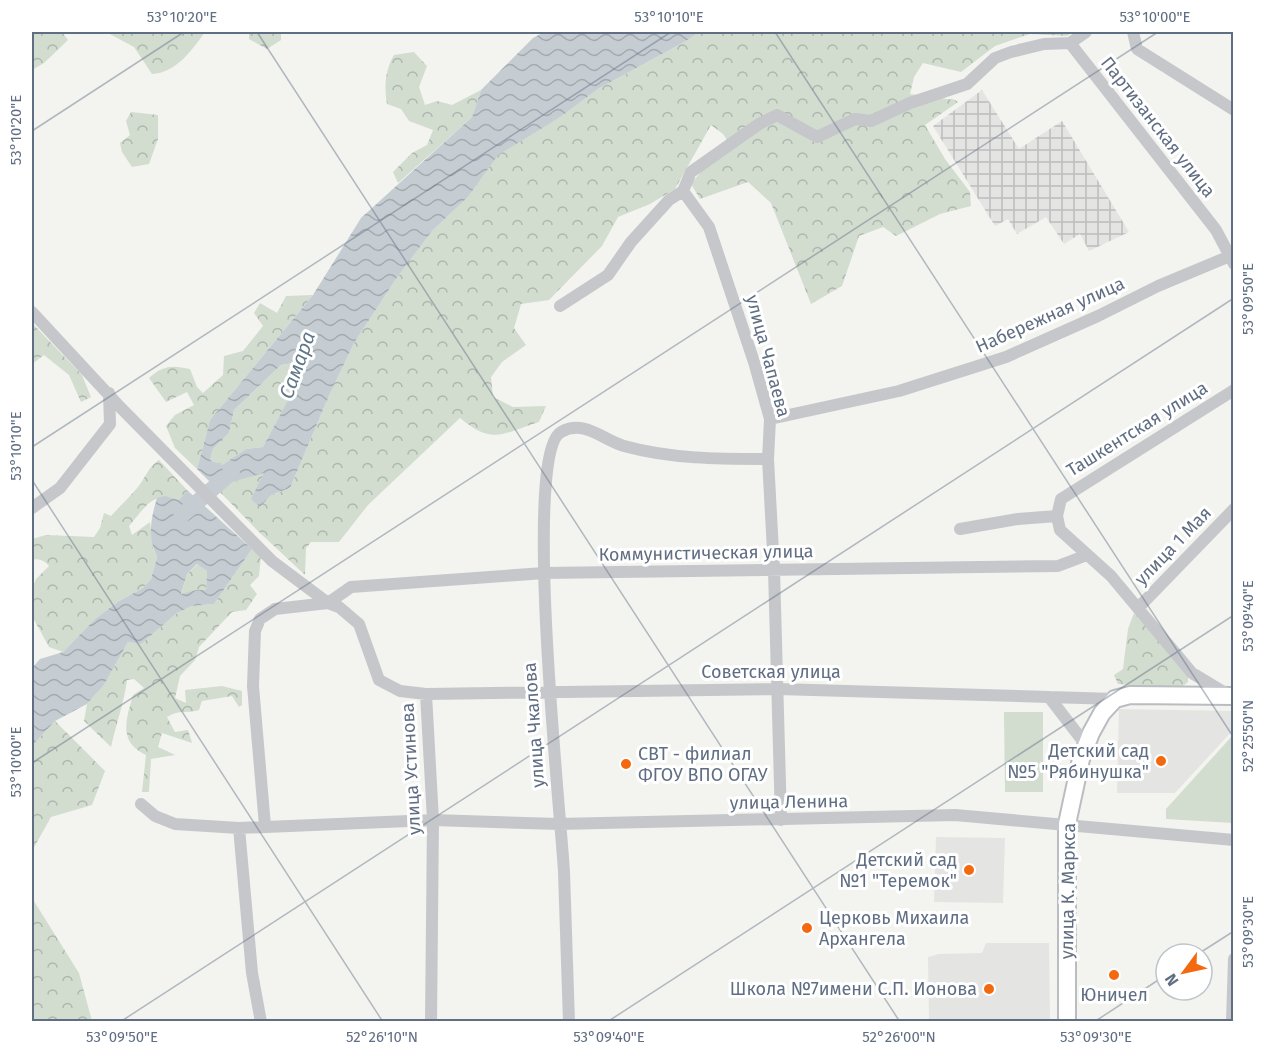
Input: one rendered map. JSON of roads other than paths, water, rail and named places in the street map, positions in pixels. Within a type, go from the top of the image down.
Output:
[{"type":"main road","points":[[1115,699],[1130,695],[1233,697]]},
{"type":"main road","name":"улица К. Маркса","points":[[1067,1022],[1067,824],[1086,745],[1102,713],[1115,699]]},
{"type":"street","points":[[560,306],[608,275],[631,242],[669,200],[683,191],[691,172],[759,124],[777,115],[817,137],[855,119],[871,121],[910,103],[967,84],[995,58],[1044,44],[1070,43],[1086,32]]},
{"type":"street","points":[[1133,32],[1137,49],[1233,110]]},
{"type":"street","name":"Партизанская улица","points":[[1070,43],[1216,230],[1232,258]]},
{"type":"street","name":"улица Чапаева","points":[[683,191],[709,227],[770,418],[768,459],[774,570],[781,820]]},
{"type":"street","name":"Набережная улица","points":[[770,418],[899,391],[1006,357],[1158,286],[1232,258]]},
{"type":"street","name":"улица Устинова","points":[[32,312],[121,408],[272,561],[328,603],[339,607],[359,624],[379,681],[400,691],[426,694],[433,820],[431,1022]]},
{"type":"street","name":"Ташкентская улица","points":[[1057,516],[1061,499],[1233,390]]},
{"type":"street","points":[[32,508],[60,488],[110,424],[109,393]]},
{"type":"street","name":"улица Чкалова","points":[[569,1022],[564,870],[558,824],[549,692],[544,573],[543,512],[551,448],[555,436],[562,431],[576,428],[597,431],[615,443],[641,450],[685,457],[768,459]]},
{"type":"street","name":"улица 1 Мая","points":[[1138,608],[1233,509]]},
{"type":"street","points":[[960,529],[1018,519],[1057,516],[1060,530],[1111,576],[1192,673],[1233,697]]},
{"type":"street","name":"Коммунистическая улица","points":[[328,603],[351,587],[544,573],[1058,566],[1087,555]]},
{"type":"street","points":[[265,826],[254,686],[255,632],[260,619],[275,609],[328,603]]},
{"type":"street","name":"Советская улица","points":[[426,694],[778,689],[1115,699]]},
{"type":"street","points":[[1049,697],[1086,745]]},
{"type":"street","name":"улица Ленина","points":[[141,804],[155,816],[175,824],[238,828],[433,820],[558,824],[955,815],[1233,840]]},
{"type":"street","points":[[238,828],[252,973],[261,1022]]},
{"type":"street","points":[[1232,1022],[1233,959]]},
{"type":"water","points":[[544,32],[699,32],[598,89],[562,116],[498,155],[468,197],[432,231],[396,279],[354,343],[290,488],[271,495],[260,507],[251,499],[264,473],[215,487],[197,469],[210,420],[313,295],[361,218],[472,117],[481,90],[533,38]],"holes":[[[293,363],[292,392],[263,447],[246,449],[222,465],[210,460],[213,449],[229,433],[234,410],[281,365]]]},
{"type":"water","points":[[187,490],[252,549],[214,604],[192,606],[177,613],[141,644],[128,642],[104,685],[87,704],[55,721],[32,746],[32,668],[40,659],[63,652],[95,619],[119,601],[143,588],[151,579],[157,557],[152,542],[151,528],[157,498],[165,496],[179,500]],"holes":[[[197,564],[207,571],[206,590],[181,594],[187,574]]]},
{"type":"waterway","name":"Самара","points":[[181,516],[232,472]]},
{"type":"place","name":"Детский сад №5 \"Рябинушка\"","points":[[1161,761]]},
{"type":"place","name":"СВТ - филиал ФГОУ ВПО ОГАУ","points":[[626,764]]},
{"type":"place","name":"Детский сад №1 \"Теремок\"","points":[[969,870]]},
{"type":"place","name":"Церковь Михаила Архангела","points":[[807,928]]},
{"type":"place","name":"Юничел","points":[[1114,975]]},
{"type":"place","name":"Школа №7имени С.П. Ионова","points":[[989,989]]}]
